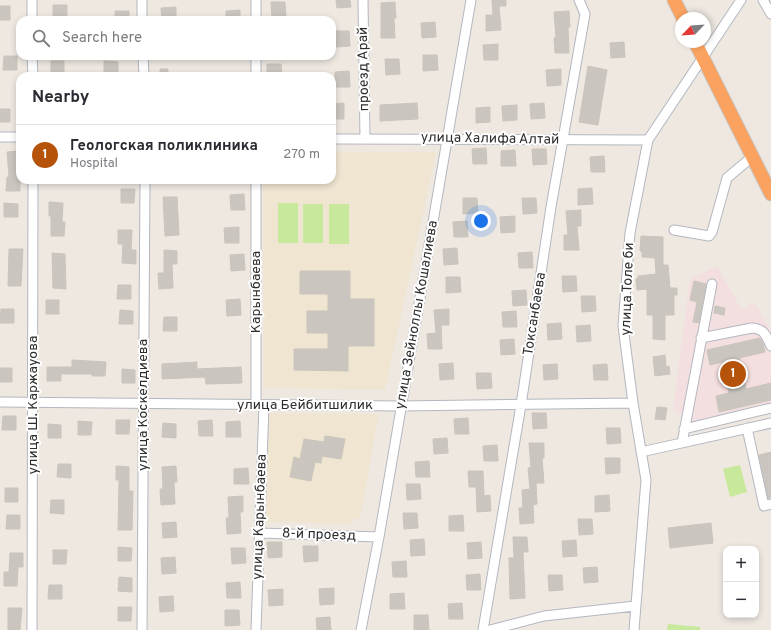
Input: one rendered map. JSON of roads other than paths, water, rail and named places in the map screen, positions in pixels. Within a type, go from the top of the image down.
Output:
[{"type":"highway","points":[[674,0],[680,12]]},
{"type":"highway","points":[[698,48],[771,194]]},
{"type":"street","points":[[32,0],[32,16]]},
{"type":"street","points":[[142,0],[142,16]]},
{"type":"street","points":[[256,0],[256,16]]},
{"type":"street","name":"проезд Арай","points":[[363,0],[365,139]]},
{"type":"street","name":"улица Зейноллы Кошалиева","points":[[361,630],[379,537],[471,0]]},
{"type":"street","name":"Токсанбаева","points":[[483,630],[521,404],[551,207],[586,14],[578,0]]},
{"type":"street","name":"улица Толе би","points":[[634,630],[646,480],[633,403],[623,326],[630,233],[648,140],[741,0]]},
{"type":"street","points":[[765,0],[771,3]]},
{"type":"street","points":[[765,0],[771,14]]},
{"type":"street","points":[[32,60],[33,72]]},
{"type":"street","points":[[143,60],[144,72]]},
{"type":"street","points":[[256,60],[256,72]]},
{"type":"street","points":[[0,137],[16,137]]},
{"type":"street","name":"улица Халифа Алтай","points":[[336,139],[648,140]]},
{"type":"street","points":[[674,230],[709,236],[712,232],[727,178],[752,157]]},
{"type":"street","name":"улица Ш. Каржауова","points":[[32,630],[33,184]]},
{"type":"street","name":"улица Коскелдиева","points":[[142,630],[145,184]]},
{"type":"street","name":"Карынбаева","points":[[256,184],[260,405]]},
{"type":"street","points":[[682,443],[712,284]]},
{"type":"street","points":[[701,338],[752,328],[760,329],[764,332],[771,346]]},
{"type":"street","name":"улица Бейбитшилик","points":[[0,402],[401,406],[633,403]]},
{"type":"street","name":"улица Карынбаева","points":[[256,630],[260,533],[260,405]]},
{"type":"street","points":[[684,428],[771,408]]},
{"type":"street","points":[[641,452],[771,423]]},
{"type":"street","points":[[747,428],[764,506],[771,504]]},
{"type":"street","name":"8-й проезд","points":[[260,533],[379,537]]},
{"type":"street","points":[[490,630],[544,616],[635,606]]},
{"type":"place","name":"Геологская поликлиника","points":[[733,374]]}]
